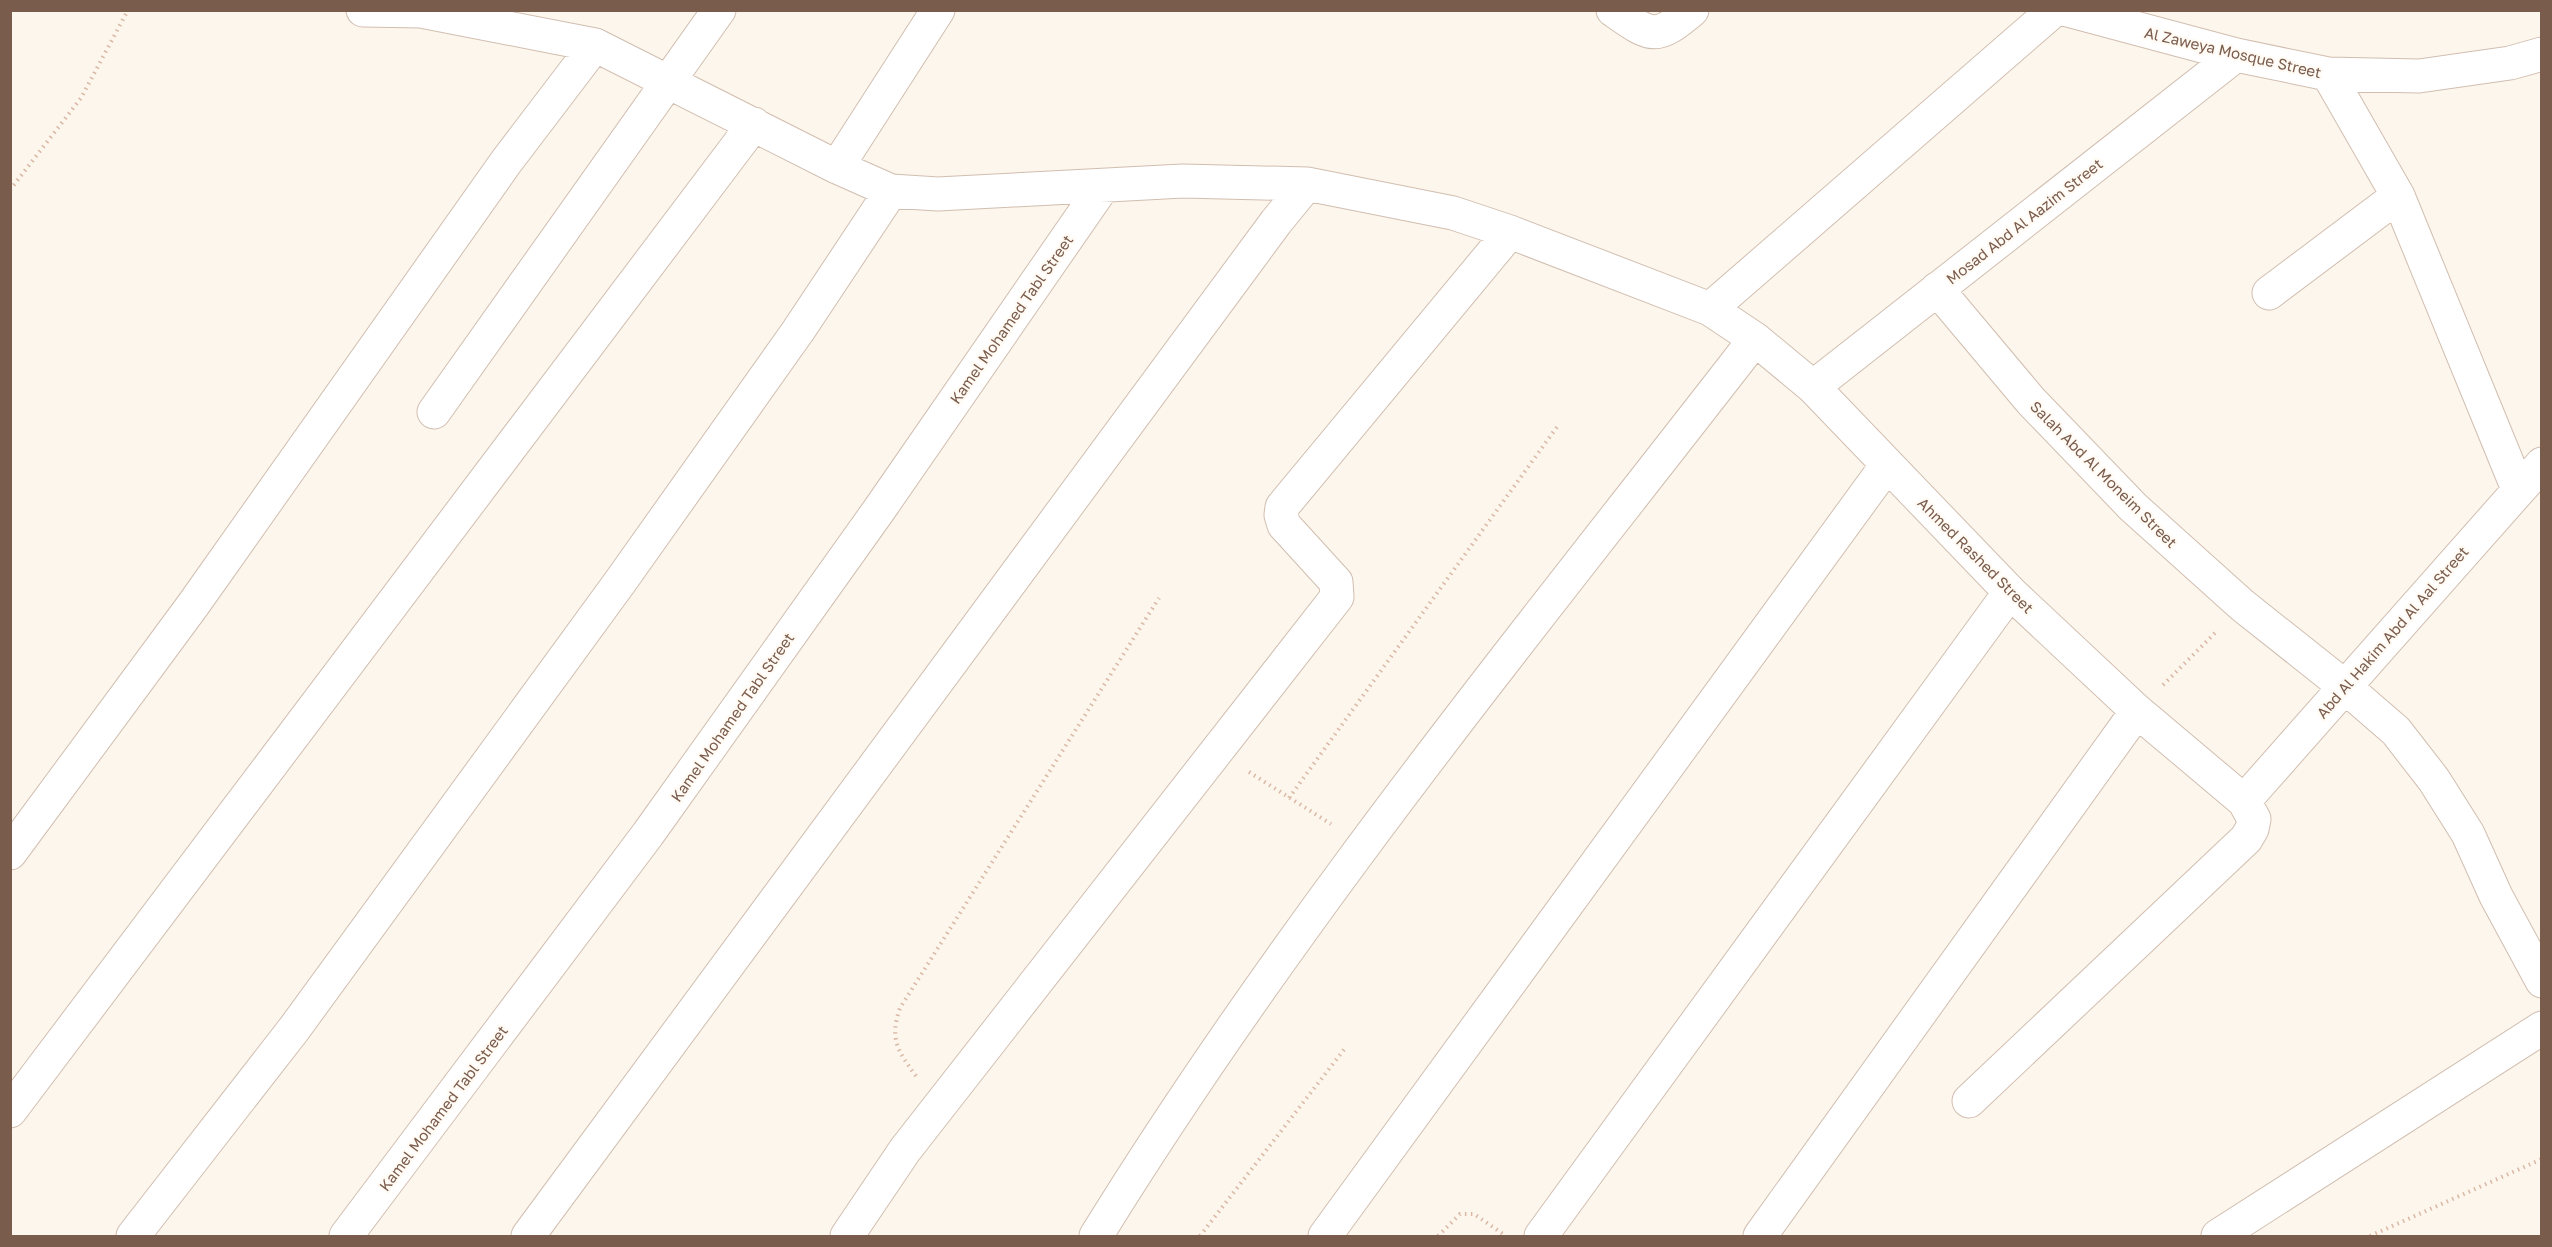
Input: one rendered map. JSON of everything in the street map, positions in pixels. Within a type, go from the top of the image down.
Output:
[{"type":"street","points":[[133,1236],[294,1029],[613,592],[798,331],[891,191],[596,45],[421,10],[363,10]]},
{"type":"street","points":[[434,412],[719,10]]},
{"type":"street","points":[[837,166],[938,10]]},
{"type":"street","points":[[1613,10],[1640,28],[1659,32],[1669,29],[1692,10]]},
{"type":"street","points":[[1710,309],[2054,10]]},
{"type":"street","name":"Al Zaweya Mosque Street","points":[[2068,10],[2236,55],[2328,74],[2419,76],[2510,63],[2541,54]]},
{"type":"street","points":[[10,853],[194,605],[506,162],[596,45]]},
{"type":"street","name":"Mosad Abd Al Aazim Street","points":[[1813,387],[2236,55]]},
{"type":"street","points":[[2328,74],[2398,196],[2518,489]]},
{"type":"street","points":[[10,1111],[754,124]]},
{"type":"street","name":"Ahmed Rashed Street","points":[[891,191],[938,194],[1183,181],[1307,184],[1453,213],[1510,232],[1710,309],[1755,339],[1813,387],[2010,592],[2137,711],[2244,801]]},
{"type":"street","points":[[528,1236],[1262,241],[1307,184]]},
{"type":"street","name":"Kamel Mohamed Tabl Street","points":[[346,1236],[648,834],[885,500],[1103,186]]},
{"type":"street","points":[[2269,293],[2398,196]]},
{"type":"street","points":[[847,1236],[904,1150],[1337,597],[1336,582],[1284,525],[1281,515],[1282,507],[1510,232]]},
{"type":"street","name":"Salah Abd Al Moneim Street","points":[[1937,289],[2047,418],[2133,507],[2242,605],[2344,686],[2396,731],[2434,780],[2468,834],[2496,896],[2541,981]]},
{"type":"street","points":[[1095,1236],[1169,1119],[1363,844],[1755,339]]},
{"type":"street","points":[[1325,1236],[1887,465]]},
{"type":"street","name":"Abd Al Hakim Abd Al Aal Street","points":[[2244,801],[2541,465]]},
{"type":"street","points":[[1541,1236],[2010,592]]},
{"type":"street","points":[[1760,1236],[2137,711]]},
{"type":"street","points":[[1969,1101],[2246,839],[2253,829],[2254,819],[2244,801]]},
{"type":"street","points":[[2218,1236],[2541,1028]]},
{"type":"path","points":[[10,190],[81,98],[128,10]]},
{"type":"path","points":[[1289,798],[1557,427]]},
{"type":"path","points":[[938,1106],[898,1051],[894,1024],[900,1008],[1159,598]]},
{"type":"path","points":[[2137,711],[2242,605]]},
{"type":"path","points":[[1216,750],[1363,844]]},
{"type":"path","points":[[1200,1236],[1346,1047]]},
{"type":"path","points":[[2370,1236],[2541,1159]]},
{"type":"path","points":[[1438,1236],[1460,1214],[1474,1214],[1506,1236]]}]
